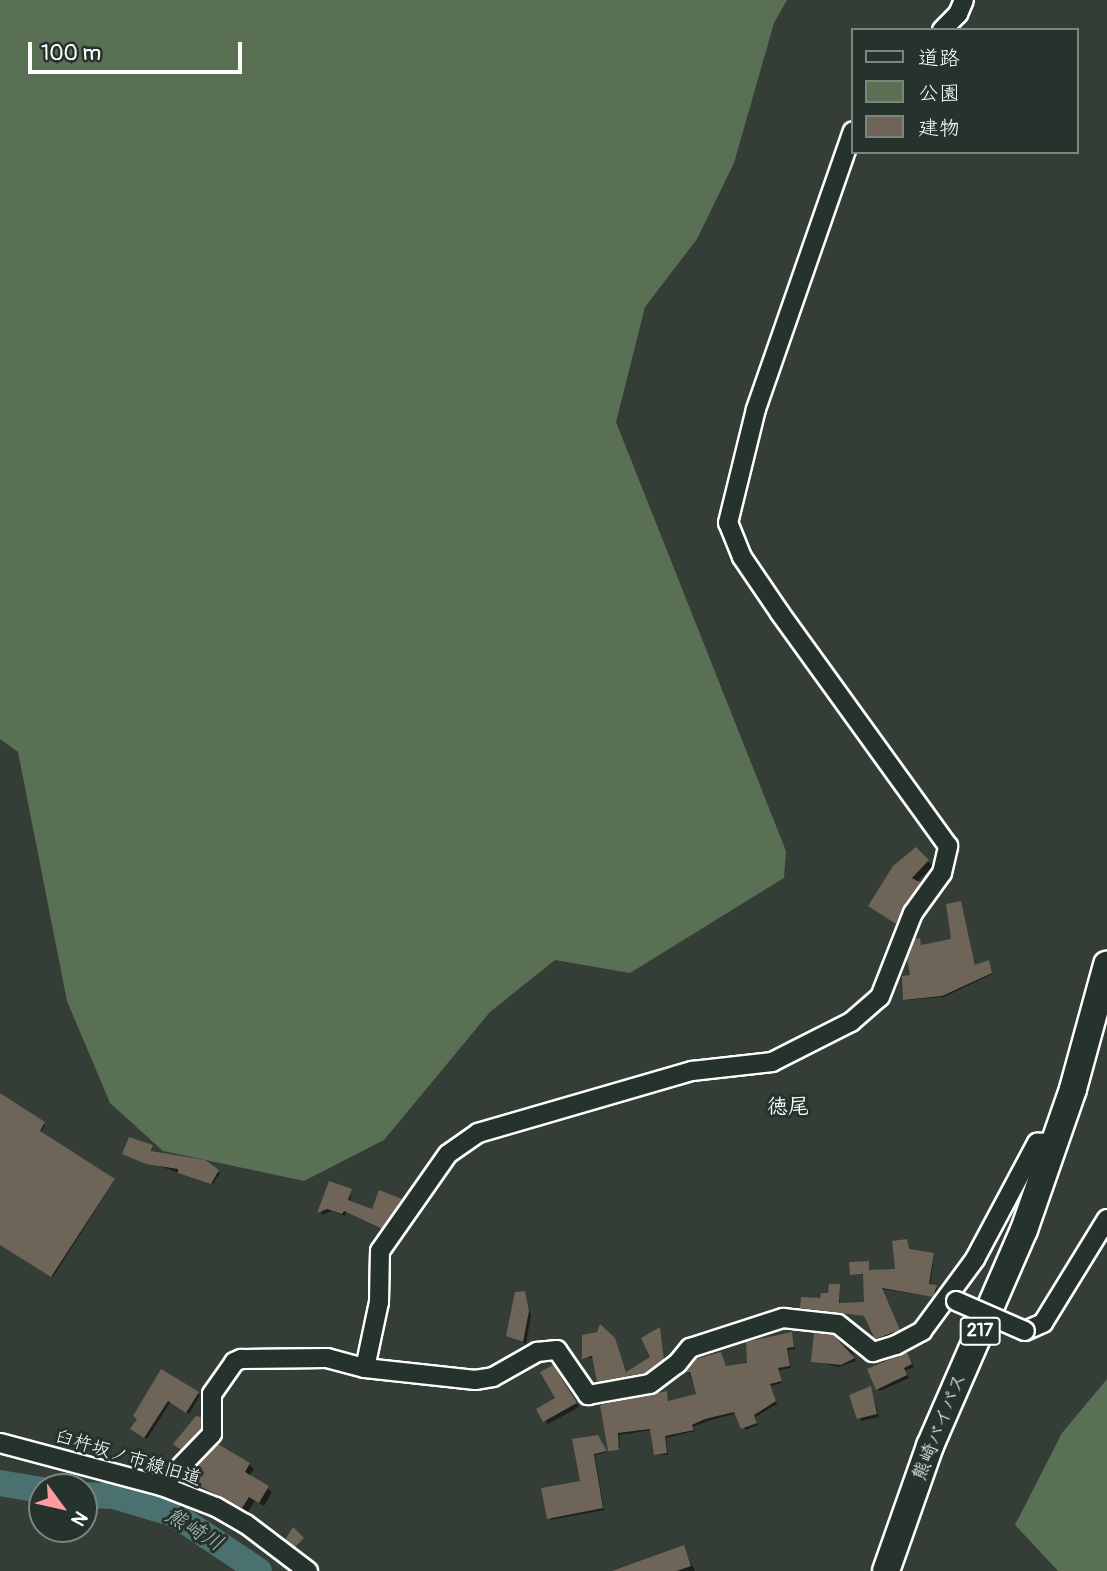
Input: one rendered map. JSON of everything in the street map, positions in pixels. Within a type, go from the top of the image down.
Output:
[{"type":"highway","name":"熊崎バイパス","points":[[886,1571],[930,1446],[1024,1230],[1073,1089],[1107,965]]},
{"type":"street","points":[[944,28],[958,13],[964,0]]},
{"type":"street","points":[[365,1368],[379,1302],[380,1251],[448,1154],[478,1133],[692,1071],[772,1062],[851,1022],[880,997],[913,913],[942,873],[948,846],[772,601],[742,556],[728,523],[756,409],[852,134]]},
{"type":"street","points":[[162,1486],[212,1434],[212,1394],[234,1362],[312,1357],[365,1368],[475,1380],[493,1377],[537,1352],[557,1350],[588,1395],[650,1384],[677,1364],[690,1348],[783,1318],[838,1325],[873,1352],[922,1331],[952,1298],[1037,1143],[1055,1142]]},
{"type":"street","points":[[952,1298],[1025,1331],[1043,1323],[1107,1219]]},
{"type":"street","name":"臼杵坂ノ市線旧道","points":[[0,1443],[162,1486],[246,1524],[308,1571]]},
{"type":"green space","points":[[0,0],[787,0],[774,23],[734,163],[697,239],[645,307],[616,422],[786,851],[784,878],[630,973],[555,960],[490,1012],[384,1140],[304,1181],[163,1151],[110,1103],[67,1001],[18,752],[0,739]]},
{"type":"green space","points":[[1107,1379],[1107,1571],[1058,1571],[1015,1525],[1062,1433]]},
{"type":"building","points":[[916,847],[929,860],[912,878],[921,883],[896,924],[868,906],[893,866]]},
{"type":"building","points":[[961,901],[975,965],[989,960],[992,973],[942,996],[903,1000],[902,976],[910,975],[907,959],[915,939],[920,938],[921,945],[951,939],[946,904]]},
{"type":"building","points":[[0,1093],[45,1122],[40,1131],[115,1179],[51,1277],[0,1245]]},
{"type":"building","points":[[129,1137],[153,1145],[151,1151],[205,1160],[219,1170],[211,1184],[178,1173],[178,1169],[146,1164],[122,1154]]},
{"type":"building","points":[[329,1181],[352,1189],[348,1200],[372,1209],[379,1190],[402,1199],[382,1229],[344,1211],[342,1214],[327,1209],[317,1213]]},
{"type":"building","points":[[907,1239],[909,1249],[934,1253],[929,1284],[937,1285],[933,1297],[882,1288],[900,1330],[875,1339],[864,1316],[800,1308],[801,1297],[820,1298],[821,1293],[828,1293],[829,1284],[840,1284],[839,1303],[864,1302],[863,1274],[850,1275],[849,1262],[869,1261],[869,1270],[895,1269],[892,1241]]},
{"type":"building","points":[[525,1291],[529,1311],[523,1342],[506,1336],[515,1292]]},
{"type":"building","points":[[600,1324],[615,1338],[626,1372],[650,1357],[641,1338],[660,1327],[664,1360],[645,1373],[597,1382],[592,1356],[582,1359],[582,1335],[597,1332]]},
{"type":"building","points":[[792,1332],[794,1347],[787,1348],[790,1366],[778,1368],[782,1381],[770,1384],[776,1401],[754,1415],[757,1423],[741,1429],[734,1412],[705,1419],[692,1425],[694,1430],[665,1436],[667,1453],[654,1455],[650,1429],[618,1433],[619,1450],[608,1451],[600,1405],[667,1391],[668,1401],[696,1394],[690,1372],[686,1372],[696,1359],[721,1352],[726,1366],[747,1363],[746,1342]]},
{"type":"building","points":[[814,1333],[833,1335],[855,1358],[841,1365],[811,1362]]},
{"type":"building","points":[[907,1352],[912,1364],[904,1368],[907,1375],[876,1390],[867,1369]]},
{"type":"building","points":[[553,1365],[577,1403],[543,1422],[536,1409],[555,1398],[540,1372]]},
{"type":"building","points":[[161,1369],[199,1392],[186,1413],[168,1401],[144,1438],[130,1429],[137,1419],[133,1416]]},
{"type":"building","points":[[871,1386],[877,1414],[857,1419],[849,1395]]},
{"type":"building","points":[[196,1416],[201,1417],[201,1429],[181,1450],[173,1444]]},
{"type":"building","points":[[598,1435],[607,1451],[594,1454],[603,1508],[547,1519],[541,1488],[580,1481],[572,1439]]},
{"type":"building","points":[[218,1444],[250,1463],[245,1472],[269,1486],[259,1503],[249,1497],[242,1508],[196,1484],[202,1472],[198,1465]]},
{"type":"building","points":[[293,1527],[304,1538],[295,1547],[285,1540]]},
{"type":"building","points":[[684,1545],[691,1566],[677,1571],[612,1571]]},
{"type":"waterway","name":"熊崎川","points":[[0,1483],[28,1488]]},
{"type":"waterway","name":"熊崎川","points":[[98,1495],[114,1496],[174,1514],[259,1571]]},
{"type":"district","name":"徳尾","points":[[788,1107]]}]
